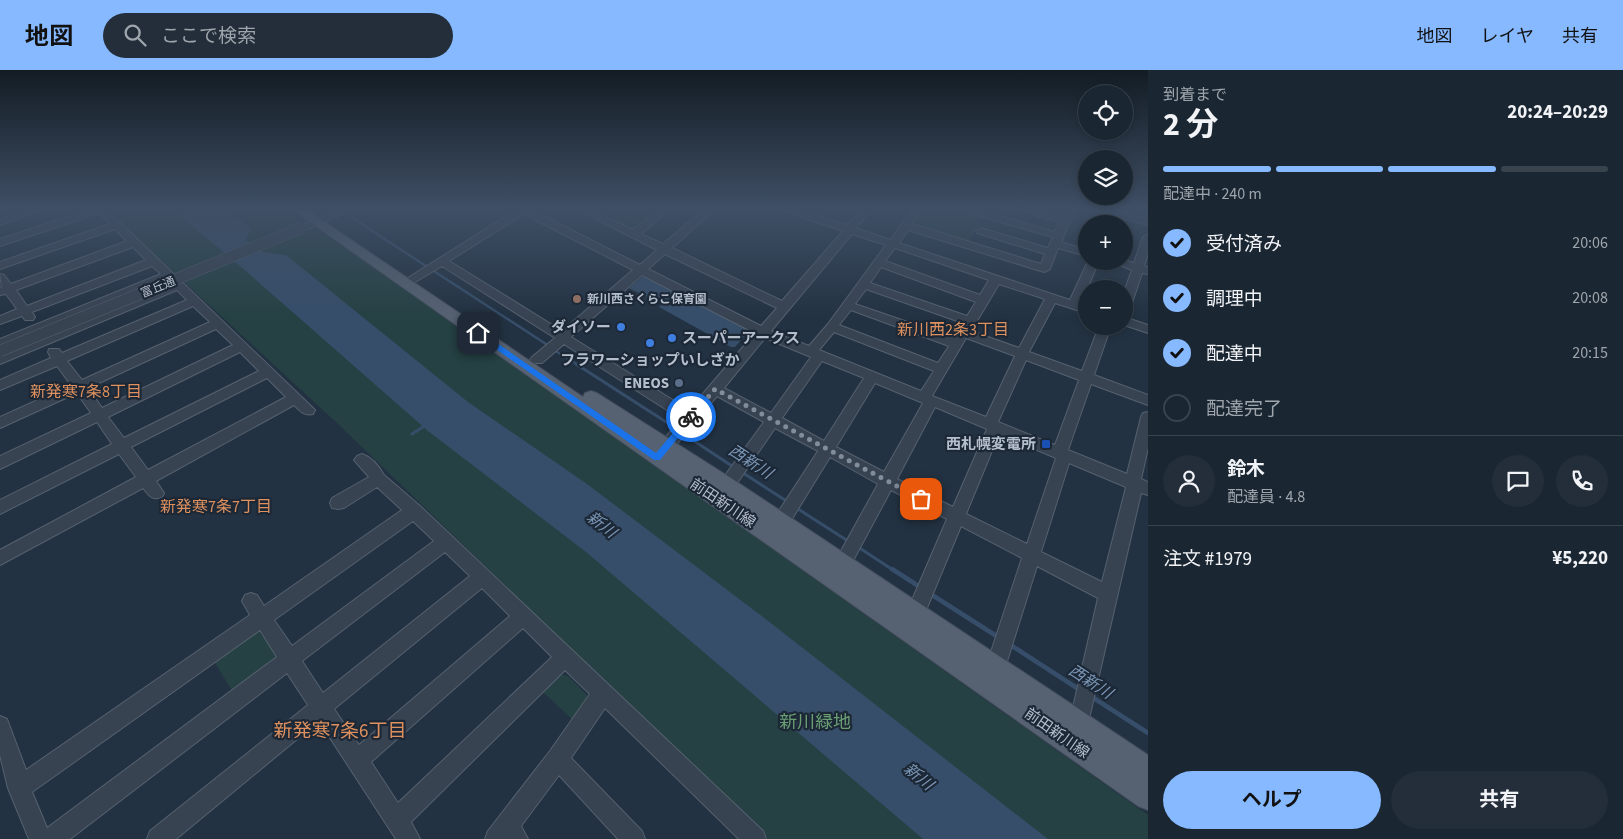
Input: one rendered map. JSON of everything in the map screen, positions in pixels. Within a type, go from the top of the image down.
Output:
[{"type":"main road","name":"前田新川線","points":[[368,246],[735,473],[785,516],[846,557],[1148,796]]},
{"type":"main road","name":"前田新川線","points":[[416,277],[552,347],[915,613],[1148,771]]},
{"type":"street","points":[[0,266],[57,246]]},
{"type":"street","points":[[4,290],[124,246]]},
{"type":"street","points":[[139,246],[308,410]]},
{"type":"street","name":"富丘通","points":[[0,351],[250,246]]},
{"type":"street","points":[[416,277],[466,246]]},
{"type":"street","points":[[593,246],[763,332],[1138,485]]},
{"type":"street","points":[[659,246],[784,307]]},
{"type":"street","points":[[552,347],[667,246]]},
{"type":"street","points":[[440,262],[552,347],[675,436],[836,246]]},
{"type":"street","points":[[735,473],[832,327],[892,246]]},
{"type":"street","points":[[898,246],[1078,306]]},
{"type":"street","points":[[969,246],[1044,269],[1054,246]]},
{"type":"street","points":[[1061,246],[1078,251]]},
{"type":"street","points":[[1133,291],[1143,270],[1147,246]]},
{"type":"street","points":[[0,320],[154,261]]},
{"type":"street","points":[[879,263],[983,300]]},
{"type":"street","points":[[1074,305],[1090,270]]},
{"type":"street","points":[[0,344],[169,276]]},
{"type":"street","points":[[0,277],[4,290],[24,310],[37,329]]},
{"type":"street","points":[[846,557],[887,481],[941,369],[996,280]]},
{"type":"street","points":[[863,284],[964,333],[1148,400]]},
{"type":"street","points":[[0,360],[179,285]]},
{"type":"street","points":[[915,613],[1022,354],[1052,298]]},
{"type":"street","points":[[0,385],[195,301]]},
{"type":"street","points":[[848,305],[964,333]]},
{"type":"street","points":[[0,423],[80,388],[218,323]]},
{"type":"street","points":[[1133,324],[1148,329]]},
{"type":"street","points":[[832,327],[941,369]]},
{"type":"street","points":[[996,667],[1085,377],[1101,335]]},
{"type":"street","points":[[47,341],[156,492]]},
{"type":"street","points":[[0,463],[242,346]]},
{"type":"street","points":[[0,507],[268,372]]},
{"type":"street","points":[[785,516],[872,377]]},
{"type":"street","points":[[715,389],[887,481],[1108,594]]},
{"type":"street","points":[[0,558],[295,398]]},
{"type":"street","points":[[1079,725],[1108,594],[1138,485],[1148,417]]},
{"type":"street","points":[[362,460],[376,473],[378,479],[414,511],[754,839]]},
{"type":"street","points":[[338,503],[378,479]]},
{"type":"street","points":[[19,788],[257,609],[414,511]]},
{"type":"street","points":[[52,839],[446,542]]},
{"type":"street","points":[[158,839],[482,577]]},
{"type":"street","points":[[257,609],[409,839]]},
{"type":"street","points":[[357,760],[523,616]]},
{"type":"street","points":[[398,820],[565,657]]},
{"type":"street","points":[[506,835],[603,693]]},
{"type":"street","points":[[3,741],[19,788],[40,839]]},
{"type":"street","points":[[558,758],[634,839]]},
{"type":"green space","name":"新川緑地","points":[[145,246],[342,246],[1148,815],[1148,839],[768,839],[337,423]]},
{"type":"green space","points":[[258,630],[279,657],[234,694],[212,658]]},
{"type":"green space","points":[[560,674],[568,676],[587,695],[587,704],[576,723],[543,692]]},
{"type":"water","name":"新川","points":[[216,246],[254,246],[263,252],[286,255],[468,402],[587,484],[763,617],[1048,839],[923,839],[586,552],[428,431]]},
{"type":"water","points":[[642,277],[650,278],[747,328],[747,333],[735,347],[731,347],[659,307],[662,304],[629,288]]},
{"type":"waterway","name":"西新川","points":[[395,246],[549,346]]},
{"type":"waterway","name":"西新川","points":[[554,350],[578,365]]},
{"type":"waterway","name":"西新川","points":[[576,364],[677,429]]},
{"type":"waterway","points":[[412,434],[426,425]]},
{"type":"waterway","name":"西新川","points":[[682,433],[735,468]]},
{"type":"waterway","name":"西新川","points":[[740,471],[788,502]]},
{"type":"waterway","name":"西新川","points":[[795,507],[851,543]]},
{"type":"waterway","name":"西新川","points":[[858,547],[893,570]]},
{"type":"waterway","name":"西新川","points":[[892,569],[920,587]]},
{"type":"waterway","name":"西新川","points":[[929,593],[998,637]]},
{"type":"waterway","name":"西新川","points":[[1009,644],[1080,690]]},
{"type":"waterway","name":"西新川","points":[[1092,697],[1148,733]]},
{"type":"way so far","points":[[691,417],[715,389],[921,499]]},
{"type":"place","name":"新川西さくらこ保育園","points":[[577,299]]},
{"type":"place","name":"ダイソー","points":[[621,327]]},
{"type":"place","name":"スーパーアークス","points":[[672,338]]},
{"type":"place","name":"フラワーショップいしざか","points":[[650,343]]},
{"type":"place","name":"ENEOS","points":[[679,383]]},
{"type":"place","name":"西札幌変電所","points":[[1046,444]]},
{"type":"district","name":"新川西2条3丁目","points":[[953,329]]},
{"type":"district","name":"新発寒7条8丁目","points":[[86,391]]},
{"type":"district","name":"新発寒7条7丁目","points":[[216,506]]},
{"type":"district","name":"新発寒7条6丁目","points":[[340,730]]},
{"type":"route","points":[[478,333],[657,458],[691,417]]}]
